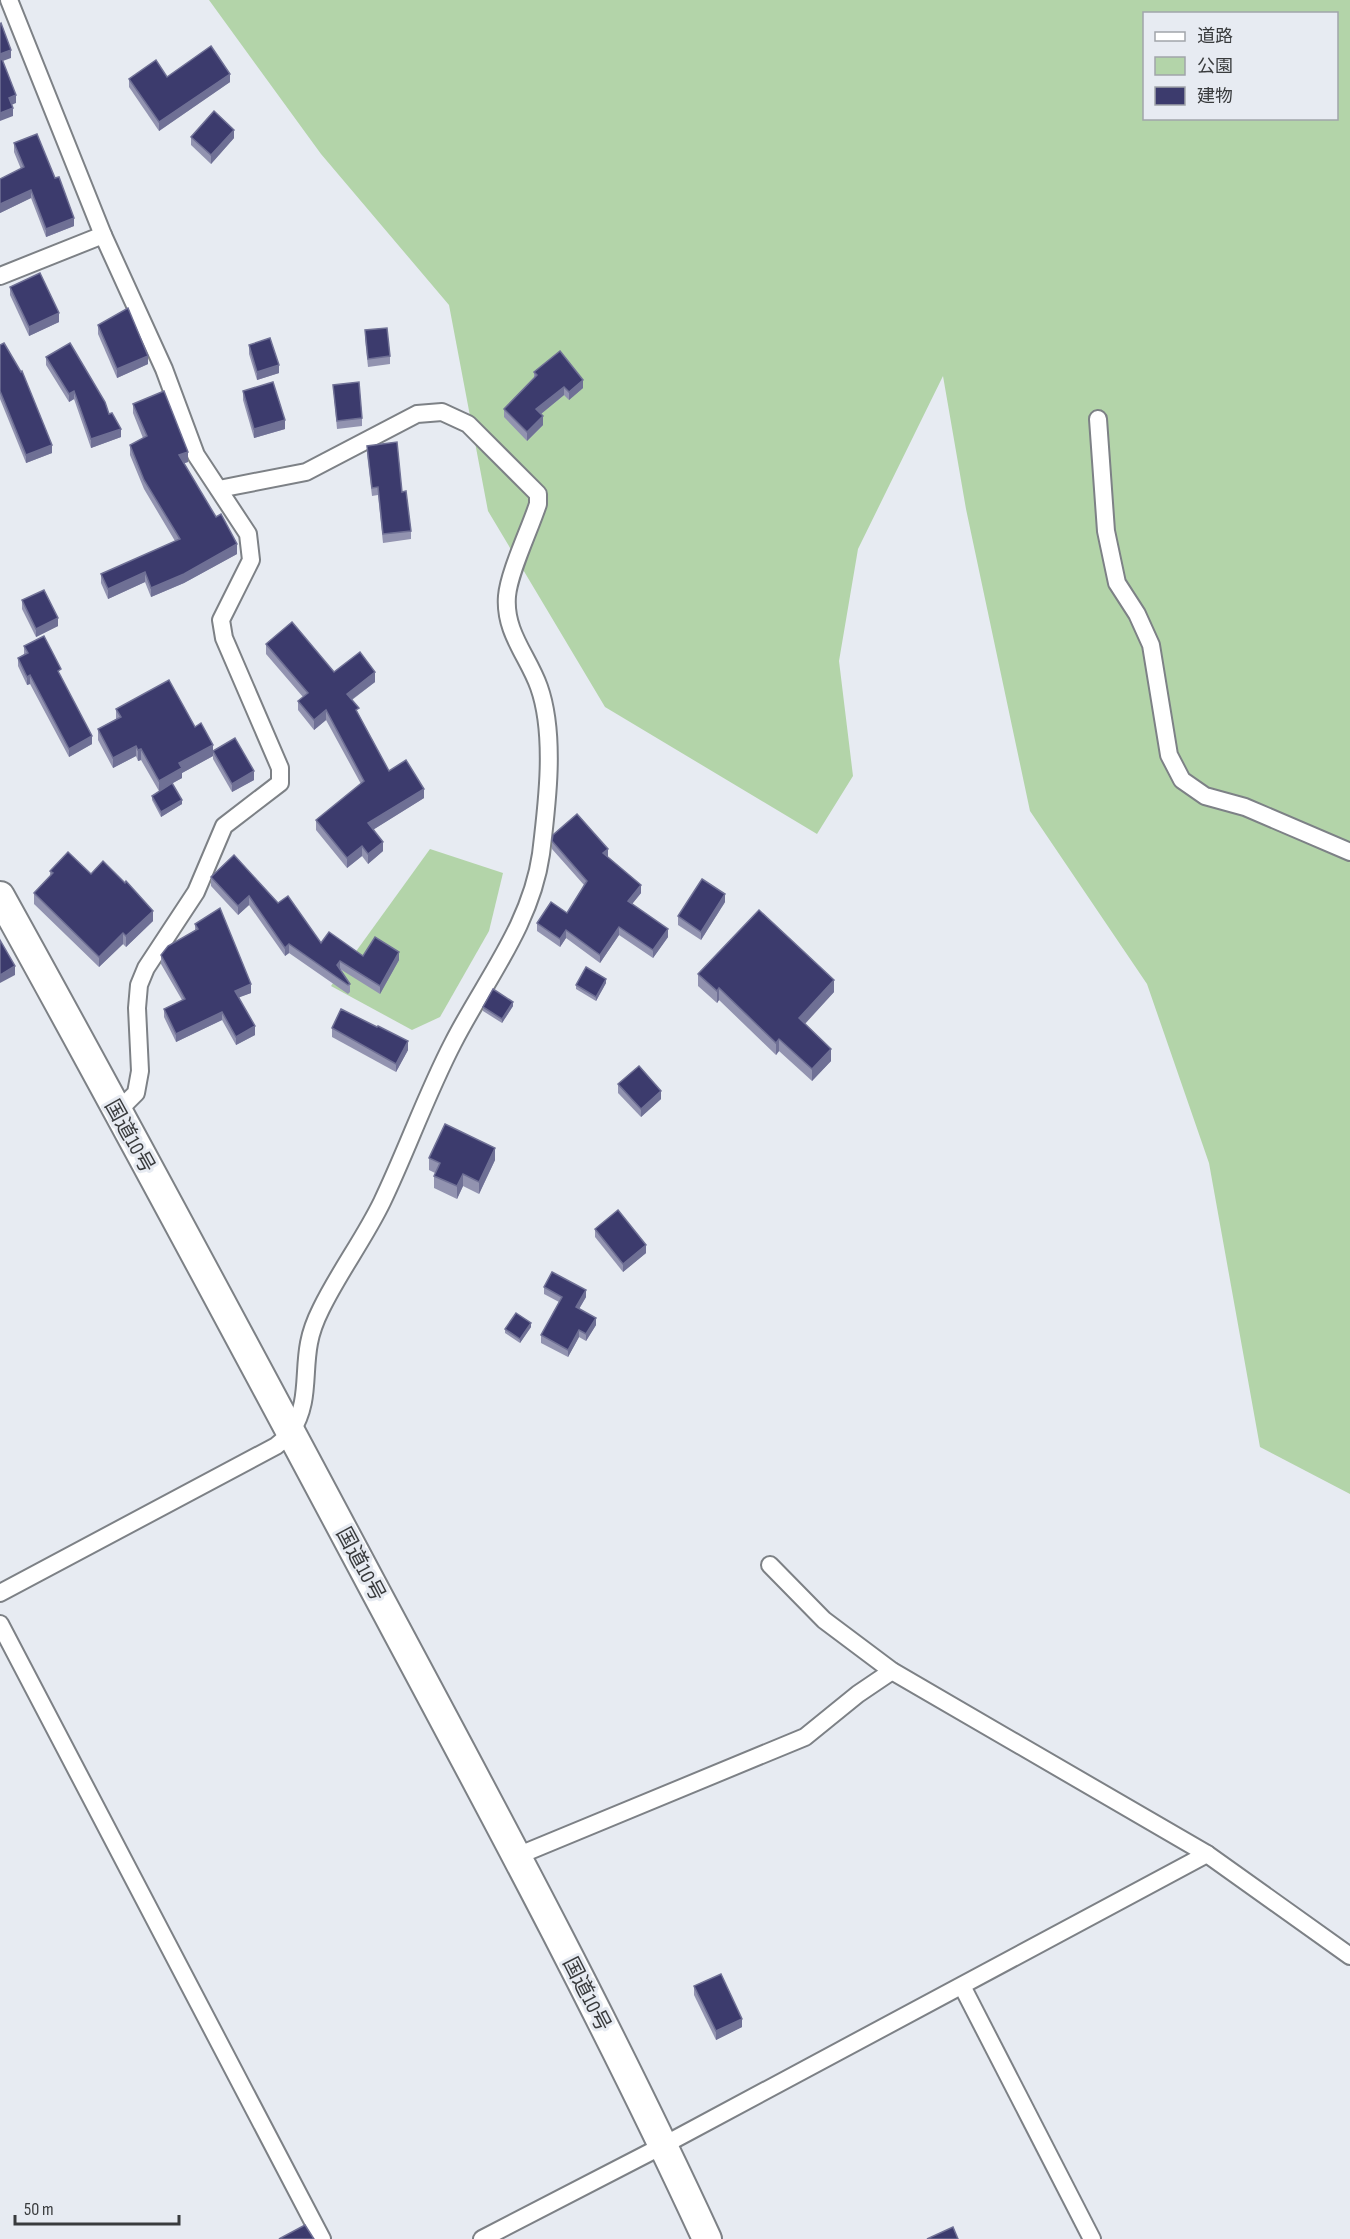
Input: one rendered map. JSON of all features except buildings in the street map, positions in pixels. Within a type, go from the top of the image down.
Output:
[{"type":"highway","name":"国道10号","points":[[0,896],[291,1432],[517,1856],[663,2145],[707,2239]]},
{"type":"street","points":[[9,0],[103,235],[164,369],[195,455],[248,534],[251,560],[221,620],[224,638],[280,768],[280,783],[224,826],[196,892],[146,968],[139,986],[137,1008],[140,1071],[136,1093],[117,1112]]},
{"type":"street","points":[[0,276],[103,235]]},
{"type":"street","points":[[0,1593],[276,1446],[291,1432],[302,1407],[307,1386],[309,1342],[321,1310],[380,1206],[453,1043],[493,977],[515,932],[533,888],[540,858],[549,766],[547,731],[539,687],[520,651],[509,622],[507,596],[538,504],[538,494],[468,424],[442,412],[417,414],[306,472],[219,489]]},
{"type":"street","points":[[1098,420],[1106,531],[1117,583],[1137,614],[1151,645],[1169,755],[1182,780],[1205,796],[1245,807],[1350,852]]},
{"type":"street","points":[[770,1565],[824,1620],[892,1671],[1207,1854],[1350,1956]]},
{"type":"street","points":[[0,1624],[322,2239]]},
{"type":"street","points":[[517,1856],[805,1737],[858,1694],[892,1671]]},
{"type":"street","points":[[482,2239],[663,2145],[1207,1854]]},
{"type":"street","points":[[962,1986],[1092,2239]]},
{"type":"green space","points":[[209,0],[1350,0],[1350,1494],[1260,1447],[1209,1163],[1147,984],[1030,811],[966,509],[943,376],[858,549],[839,661],[853,776],[817,834],[605,707],[488,511],[449,305],[321,154]]},
{"type":"green space","points":[[430,849],[503,873],[489,931],[440,1017],[412,1030],[331,986]]}]
